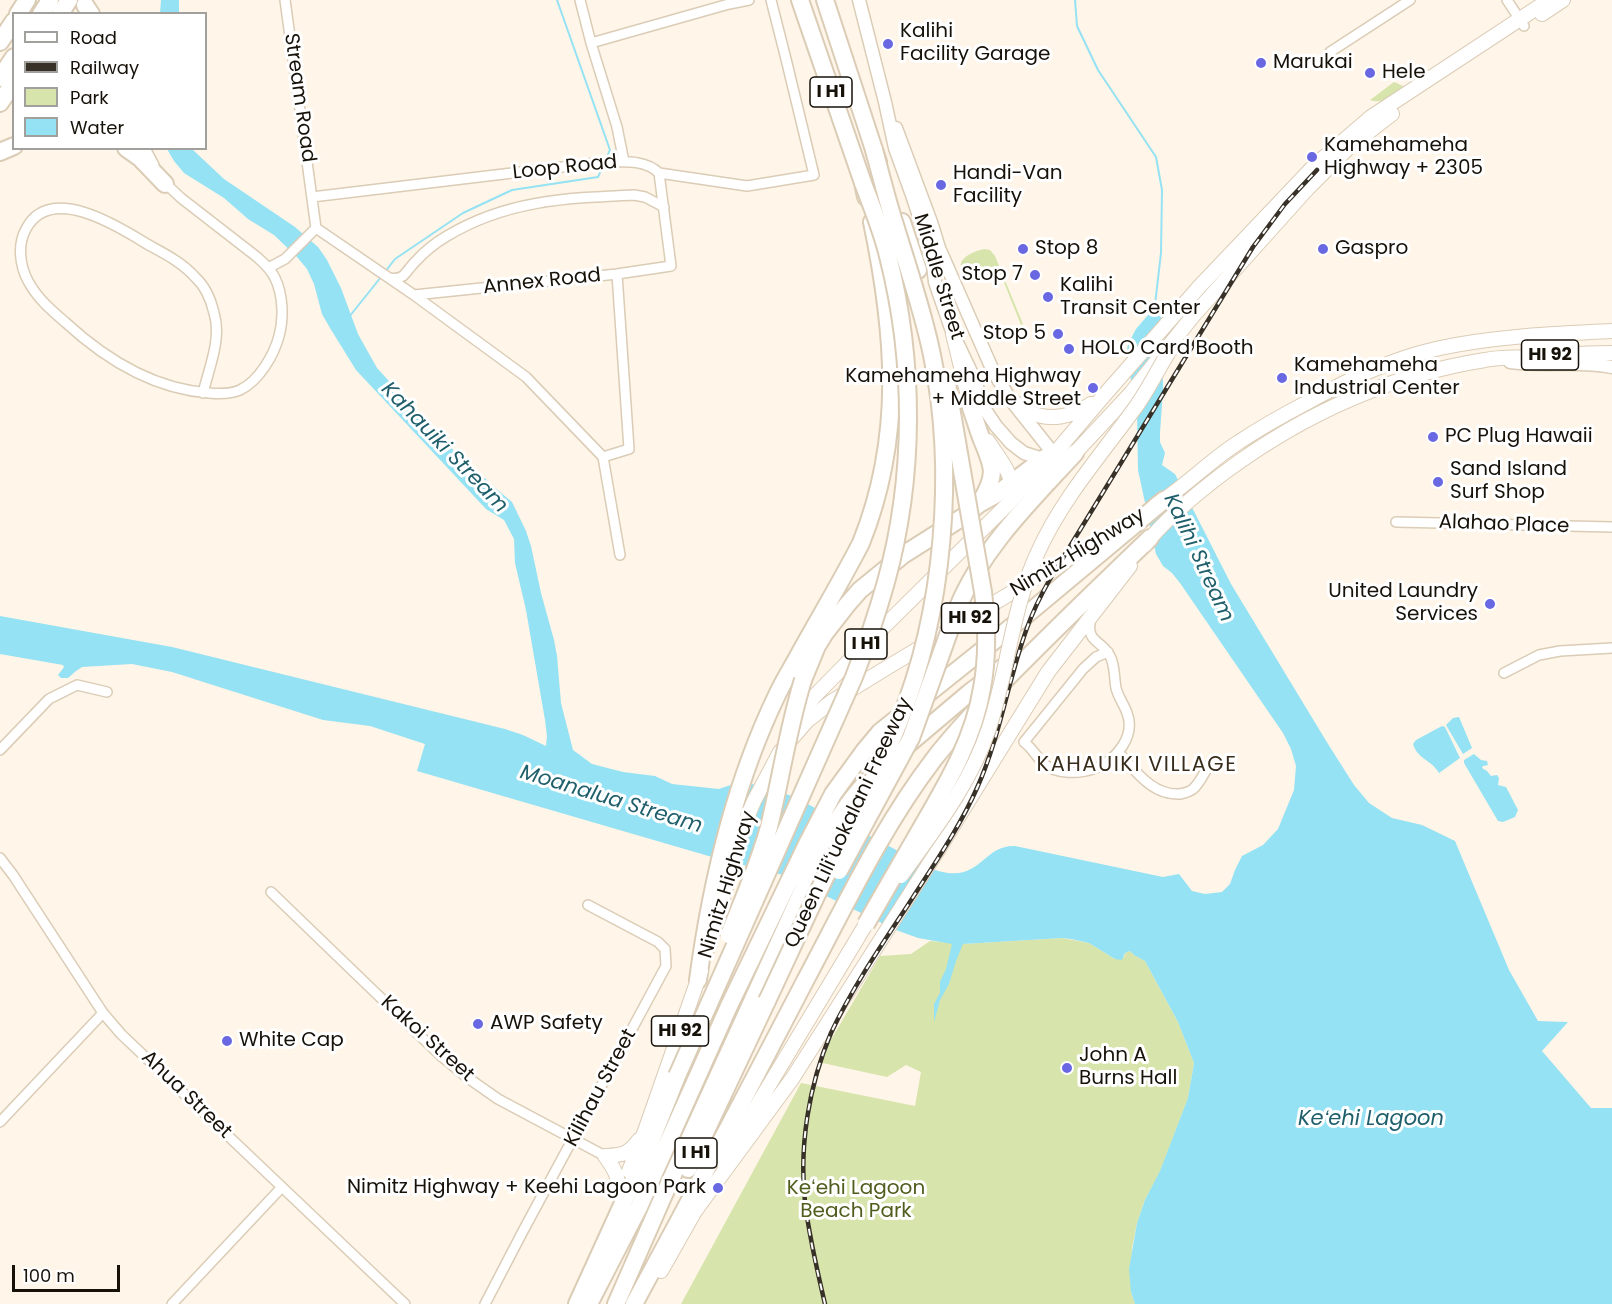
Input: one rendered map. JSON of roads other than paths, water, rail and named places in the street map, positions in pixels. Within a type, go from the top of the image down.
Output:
[{"type":"highway","name":"I H1","points":[[577,1304],[854,677],[878,609],[893,554],[905,476],[908,409],[901,322],[893,277],[879,226],[800,0]]},
{"type":"highway","name":"Queen Liliʻuokalani Freeway","points":[[619,1304],[671,1204],[900,721],[918,667],[932,611],[942,542],[943,512],[943,460],[933,356],[874,150],[825,0]]},
{"type":"highway","points":[[66,12],[82,5]]},
{"type":"highway","points":[[0,42],[12,24]]},
{"type":"highway","points":[[0,78],[12,60]]},
{"type":"highway","points":[[0,103],[12,85]]},
{"type":"highway","points":[[129,150],[140,158],[165,184]]},
{"type":"highway","points":[[866,924],[962,754],[982,688],[987,639],[983,592],[937,335],[903,224],[874,150]]},
{"type":"highway","points":[[698,980],[705,929],[734,805],[777,693],[861,543],[884,470],[891,416],[891,371],[882,270],[863,183]]},
{"type":"highway","points":[[971,408],[993,467],[987,492],[979,504]]},
{"type":"highway","points":[[767,1001],[911,738],[966,587],[988,552],[1075,453]]},
{"type":"highway","points":[[677,1076],[759,858],[768,830],[803,680],[825,633],[860,590],[903,555],[1050,458],[1053,472],[1048,482]]},
{"type":"highway","points":[[589,1304],[639,1207],[729,1006],[833,794],[880,732],[1025,616],[1136,520],[1164,500]]},
{"type":"highway","points":[[634,1304],[861,876],[896,814],[933,759],[958,729],[1057,627],[1150,538]]},
{"type":"highway","points":[[619,1304],[662,1199],[808,876],[846,805],[862,785],[927,728],[969,693],[1057,627]]},
{"type":"main road","name":"Middle Street","points":[[859,0],[895,148],[932,256],[935,282],[953,334],[973,376],[986,411],[996,426],[1011,443],[1024,453],[1050,458]]},
{"type":"main road","points":[[1050,458],[1061,460],[1075,453],[1131,393],[1192,316],[1308,188],[1349,147],[1400,108],[1522,23],[1549,0]]},
{"type":"main road","points":[[804,716],[940,570],[1007,505],[1223,261],[1315,165],[1371,117],[1563,0]]},
{"type":"main road","name":"Middle Street","points":[[885,102],[904,146],[939,248],[993,371],[1050,458]]},
{"type":"main road","name":"Nimitz Highway","points":[[1164,500],[1237,442],[1367,371],[1440,348],[1488,340],[1567,333],[1612,332]]},
{"type":"main road","points":[[953,334],[971,408],[1012,483],[1011,496],[1007,505]]},
{"type":"main road","points":[[695,1211],[866,924],[953,803],[973,769],[990,726],[1022,592],[1037,552],[1070,496],[1136,406],[1167,350]]},
{"type":"main road","name":"Nimitz Highway","points":[[642,1304],[695,1211],[792,1079],[817,1041],[1048,672],[1150,538],[1216,479],[1247,456],[1340,403],[1401,379],[1455,365],[1488,359],[1612,353]]},
{"type":"main road","points":[[1488,359],[1531,365],[1580,363],[1612,367]]},
{"type":"main road","points":[[1010,399],[1030,412],[1058,417],[1087,407],[1107,392]]},
{"type":"main road","name":"Nimitz Highway","points":[[570,1304],[620,1195],[645,1131],[715,929],[744,825],[780,752],[804,716],[1136,520]]},
{"type":"main road","points":[[605,1156],[623,1155],[633,1149],[645,1131]]},
{"type":"main road","points":[[605,1156],[615,1169],[620,1195]]},
{"type":"street","name":"Stream Road","points":[[285,0],[312,197]]},
{"type":"street","points":[[580,0],[617,127],[624,162]]},
{"type":"street","points":[[591,42],[749,0]]},
{"type":"street","name":"Loop Road","points":[[312,197],[604,162],[647,165],[659,173],[747,186],[814,175],[771,0]]},
{"type":"street","points":[[1330,52],[1410,0]]},
{"type":"street","points":[[1507,0],[1522,23]]},
{"type":"street","points":[[146,150],[165,184],[250,251],[275,278],[282,312],[279,334],[271,357],[263,369],[240,390],[203,393],[164,384],[122,365],[82,338],[46,304],[28,281],[21,263],[23,236],[33,219],[49,211],[63,209],[79,211],[110,222],[173,259],[196,277],[209,298],[216,319],[215,346],[203,393]]},
{"type":"street","points":[[659,173],[664,207]]},
{"type":"street","points":[[383,274],[395,279],[401,277],[428,249],[456,232],[507,210],[530,203],[578,197],[634,195],[645,197],[664,207]]},
{"type":"street","points":[[268,268],[282,261],[313,231],[312,197]]},
{"type":"street","name":"Annex Road","points":[[414,296],[671,266],[664,207]]},
{"type":"street","points":[[313,231],[383,274],[526,377],[603,457],[620,555]]},
{"type":"street","points":[[603,457],[629,449],[617,274]]},
{"type":"street","name":"Alahao Place","points":[[1396,522],[1612,527]]},
{"type":"street","points":[[1092,615],[1089,625],[1090,634],[1108,652],[1113,663],[1118,694],[1129,720],[1127,736],[1118,752],[1092,770],[1066,772],[1048,767],[1024,742],[1083,669],[1096,657],[1108,652]]},
{"type":"street","points":[[1070,645],[1077,640],[1095,641]]},
{"type":"street","points":[[1504,672],[1539,655],[1560,651],[1612,648]]},
{"type":"street","points":[[0,750],[49,699],[77,686],[107,693]]},
{"type":"street","points":[[1118,752],[1152,786],[1166,793],[1188,792],[1195,787],[1209,765]]},
{"type":"street","name":"Ahua Street","points":[[0,858],[103,1013],[121,1034],[405,1304]]},
{"type":"street","name":"Kakoi Street","points":[[271,892],[440,1055],[468,1078],[498,1099],[605,1156]]},
{"type":"street","name":"Kilihau Street","points":[[485,1304],[666,966],[665,949],[658,942],[588,905]]},
{"type":"street","points":[[0,1122],[103,1013]]},
{"type":"street","points":[[172,1304],[282,1187]]},
{"type":"water","points":[[161,0],[179,0],[179,12],[160,12]]},
{"type":"water","name":"Keʻehi Lagoon","points":[[168,150],[193,150],[224,179],[295,227],[318,247],[341,288],[358,334],[377,368],[430,429],[512,502],[531,546],[554,640],[561,703],[573,750],[592,764],[623,772],[655,776],[672,784],[719,789],[742,781],[792,796],[935,870],[950,873],[972,869],[995,851],[1015,846],[1163,877],[1179,874],[1192,891],[1205,894],[1222,892],[1230,884],[1242,856],[1263,845],[1278,829],[1294,790],[1296,766],[1283,733],[1180,583],[1163,566],[1156,554],[1138,470],[1137,411],[1126,355],[1128,344],[1136,329],[1154,311],[1160,313],[1163,390],[1160,442],[1165,453],[1162,465],[1175,474],[1231,584],[1354,785],[1369,803],[1392,818],[1422,825],[1455,841],[1509,970],[1538,1021],[1568,1022],[1542,1051],[1591,1108],[1612,1108],[1612,1304],[1135,1304],[1131,1292],[1129,1269],[1137,1223],[1188,1098],[1194,1063],[1178,1022],[1145,961],[1130,951],[1125,953],[1122,960],[1115,959],[1089,943],[1062,938],[963,944],[949,984],[940,1000],[934,1022],[934,1004],[940,993],[940,982],[946,969],[952,944],[918,938],[896,930],[783,875],[712,857],[417,771],[425,744],[370,726],[323,720],[172,672],[132,664],[82,667],[68,678],[61,678],[58,675],[63,665],[0,654],[0,616],[172,647],[505,729],[546,746],[545,720],[526,610],[515,563],[514,539],[504,520],[486,509],[356,370],[322,314],[314,284],[307,269],[297,257],[274,235],[248,219],[224,198],[184,173]]},
{"type":"water","points":[[1459,717],[1472,748],[1463,754],[1446,725],[1453,718]]},
{"type":"water","points":[[1442,726],[1445,727],[1460,758],[1439,773],[1418,753],[1413,744],[1416,740]]},
{"type":"water","points":[[1474,754],[1481,760],[1487,761],[1488,765],[1482,768],[1491,776],[1497,775],[1498,785],[1506,787],[1518,810],[1515,817],[1503,822],[1498,821],[1464,763],[1464,760]]},
{"type":"waterway","points":[[557,0],[610,150],[607,157]]},
{"type":"waterway","name":"Kalihi Stream","points":[[1075,0],[1077,26],[1098,70],[1156,157],[1162,190],[1161,253],[1154,313]]},
{"type":"waterway","points":[[385,272],[395,259],[463,213],[512,190],[598,177],[602,168]]},
{"type":"waterway","points":[[349,317],[381,277]]},
{"type":"railway","points":[[825,1304],[805,1202],[803,1159],[807,1116],[817,1073],[831,1033],[857,984],[945,848],[970,803],[992,749],[1027,628],[1050,579],[1253,247],[1285,204],[1317,170]]},
{"type":"place","name":"Kalihi Facility Garage","points":[[888,44]]},
{"type":"place","name":"Marukai","points":[[1261,63]]},
{"type":"place","name":"Hele","points":[[1370,73]]},
{"type":"place","name":"Kamehameha Highway + 2305","points":[[1312,157]]},
{"type":"place","name":"Handi-Van Facility","points":[[941,185]]},
{"type":"place","name":"Stop 8","points":[[1023,249]]},
{"type":"place","name":"Gaspro","points":[[1323,249]]},
{"type":"place","name":"Stop 7","points":[[1035,275]]},
{"type":"place","name":"Kalihi Transit Center","points":[[1048,297]]},
{"type":"place","name":"Stop 5","points":[[1058,334]]},
{"type":"place","name":"HOLO Card Booth","points":[[1069,349]]},
{"type":"place","name":"Kamehameha Industrial Center","points":[[1282,378]]},
{"type":"place","name":"Kamehameha Highway + Middle Street","points":[[1093,388]]},
{"type":"place","name":"PC Plug Hawaii","points":[[1433,437]]},
{"type":"place","name":"Sand Island Surf Shop","points":[[1438,482]]},
{"type":"place","name":"United Laundry Services","points":[[1490,604]]},
{"type":"place","name":"AWP Safety","points":[[478,1024]]},
{"type":"place","name":"White Cap","points":[[227,1041]]},
{"type":"place","name":"John A Burns Hall","points":[[1067,1068]]},
{"type":"place","name":"Nimitz Highway + Keehi Lagoon Park","points":[[718,1188]]},
{"type":"district","name":"KAHAUIKI VILLAGE","points":[[1137,766]]},
{"type":"water label","name":"Kahauiki Stream","points":[[444,448]]},
{"type":"water label","name":"Moanalua Stream","points":[[611,800]]},
{"type":"park label","name":"Keʻehi Lagoon Beach Park","points":[[856,1200]]}]
